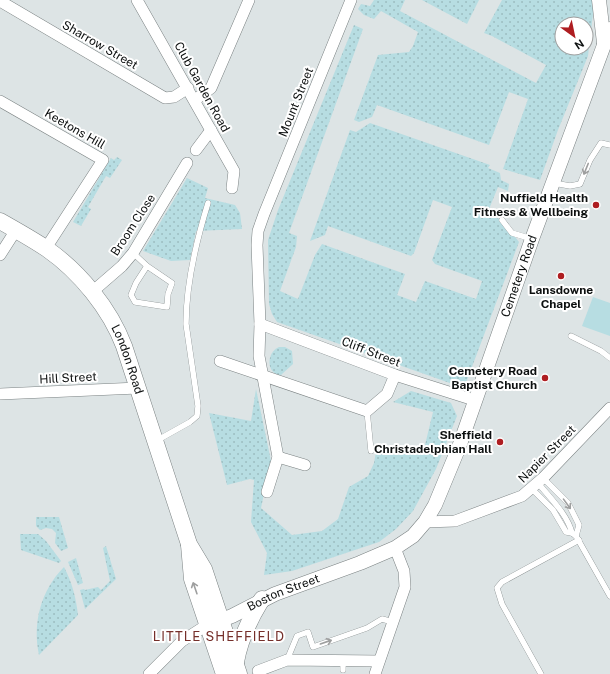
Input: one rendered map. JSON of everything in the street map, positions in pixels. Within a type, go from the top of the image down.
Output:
[{"type":"main road","name":"London Road","points":[[0,221],[46,248],[69,267],[92,292],[118,330],[189,544],[204,568],[224,674]]},
{"type":"main road","points":[[238,668],[239,648],[247,625],[262,599]]},
{"type":"main road","name":"London Road","points":[[214,622],[238,668]]},
{"type":"street","name":"Club Garden Road","points":[[137,0],[234,171],[232,188]]},
{"type":"street","points":[[195,100],[211,88],[249,0]]},
{"type":"street","name":"Mount Street","points":[[260,324],[257,245],[258,231],[351,0]]},
{"type":"street","points":[[600,0],[604,45]]},
{"type":"street","name":"Sharrow Street","points":[[0,1],[165,98],[174,97],[188,88]]},
{"type":"street","name":"Cemetery Road","points":[[425,522],[435,505],[450,470],[532,239],[610,29]]},
{"type":"street","name":"Keetons Hill","points":[[3,103],[103,160],[46,248]]},
{"type":"street","points":[[196,150],[211,130]]},
{"type":"street","name":"Broom Close","points":[[92,292],[122,266],[133,253],[187,163]]},
{"type":"street","points":[[0,255],[16,230]]},
{"type":"street","points":[[260,324],[259,356],[278,457],[267,492]]},
{"type":"street","name":"Cliff Street","points":[[260,324],[395,375],[474,400]]},
{"type":"street","points":[[220,361],[367,411],[387,394],[395,375]]},
{"type":"street","name":"Hill Street","points":[[0,394],[138,388]]},
{"type":"street","name":"Napier Street","points":[[425,522],[450,522],[464,519],[522,496],[537,483],[610,408]]},
{"type":"street","points":[[278,457],[305,465]]},
{"type":"street","name":"Boston Street","points":[[148,674],[182,641],[214,622],[232,616],[262,599],[309,580],[360,563],[395,548],[412,536],[425,522]]},
{"type":"street","points":[[374,674],[405,587],[403,566],[395,548]]},
{"type":"street","points":[[258,671],[287,660],[343,665],[379,661]]},
{"type":"lane","points":[[553,182],[570,186],[580,184],[590,160],[601,143],[610,145]]},
{"type":"lane","points":[[156,441],[190,422],[197,414],[198,406],[186,324],[186,313],[198,235],[208,204]]},
{"type":"lane","points":[[502,220],[512,233],[532,239]]},
{"type":"lane","points":[[133,253],[147,266],[172,283],[168,294],[167,306],[135,302],[132,299],[131,295],[136,283],[147,266]]},
{"type":"lane","points":[[571,336],[601,351],[610,358]]},
{"type":"lane","points":[[367,411],[372,451]]},
{"type":"lane","points":[[537,483],[566,532],[576,536],[610,596]]},
{"type":"lane","points":[[537,483],[568,503],[579,525],[576,536],[502,582],[497,588],[504,609],[541,674]]},
{"type":"lane","points":[[287,660],[297,636],[308,632],[313,647],[367,628],[382,619],[393,622]]},
{"type":"shaded area","points":[[374,0],[405,0],[400,11],[536,83],[546,65],[484,33],[502,0],[593,0],[593,16],[554,16],[554,56],[588,56],[558,130],[540,180],[503,169],[528,99],[509,92],[489,145],[377,105],[372,117],[359,122],[354,120],[378,55],[409,52],[418,32],[381,11],[374,19],[364,15],[358,9],[361,4],[370,6]]},
{"type":"shaded area","points":[[422,0],[479,0],[467,24]]},
{"type":"shaded area","points":[[354,25],[363,29],[289,233],[297,236],[296,247],[280,291],[298,299],[315,255],[322,244],[405,274],[397,295],[416,302],[425,281],[476,299],[482,281],[435,264],[432,260],[452,207],[433,200],[414,253],[411,256],[328,226],[325,235],[310,241],[350,130],[356,132],[370,123],[490,165],[488,168],[500,173],[501,180],[509,184],[508,191],[498,187],[487,214],[502,220],[519,242],[464,388],[277,322],[272,314],[269,304],[268,240],[278,210]]},
{"type":"shaded area","points":[[117,157],[122,160],[110,178],[106,176],[88,207],[91,209],[81,226],[73,222],[111,158],[114,160]]},
{"type":"shaded area","points":[[187,178],[208,188],[205,198],[235,205],[240,213],[242,229],[196,231],[190,260],[171,261],[143,251]]},
{"type":"shaded area","points":[[593,297],[610,303],[610,336],[582,326]]},
{"type":"shaded area","points":[[279,347],[285,347],[292,351],[293,364],[281,375],[276,374],[270,367],[270,358],[272,353]]},
{"type":"shaded area","points":[[256,389],[271,461],[261,508],[292,535],[322,531],[338,519],[349,487],[368,476],[374,463],[377,446],[424,449],[433,412],[393,402],[411,391],[451,403],[457,416],[436,469],[413,511],[396,529],[379,542],[292,571],[264,575],[267,553],[251,522],[254,480],[250,479],[227,485],[209,413],[251,421]]},
{"type":"shaded area","points":[[36,517],[59,517],[68,548],[61,551],[55,543],[56,533],[52,529],[46,528],[40,530],[36,526]]},
{"type":"shaded area","points":[[20,534],[38,534],[46,541],[61,561],[59,563],[21,550]]},
{"type":"shaded area","points":[[106,546],[116,579],[85,609],[80,590],[98,587],[101,590],[110,581],[103,548]]},
{"type":"shaded area","points":[[76,558],[83,583],[78,585],[68,562]]},
{"type":"shaded area","points":[[64,567],[73,590],[78,615],[39,655],[37,631],[40,608],[49,586]]},
{"type":"place","name":"Nuffield Health Fitness & Wellbeing","points":[[596,205]]},
{"type":"place","name":"Lansdowne Chapel","points":[[561,276]]},
{"type":"place","name":"Cemetery Road Baptist Church","points":[[545,378]]},
{"type":"place","name":"Sheffield Christadelphian Hall","points":[[500,442]]},
{"type":"district","name":"LITTLE SHEFFIELD","points":[[219,636]]}]
